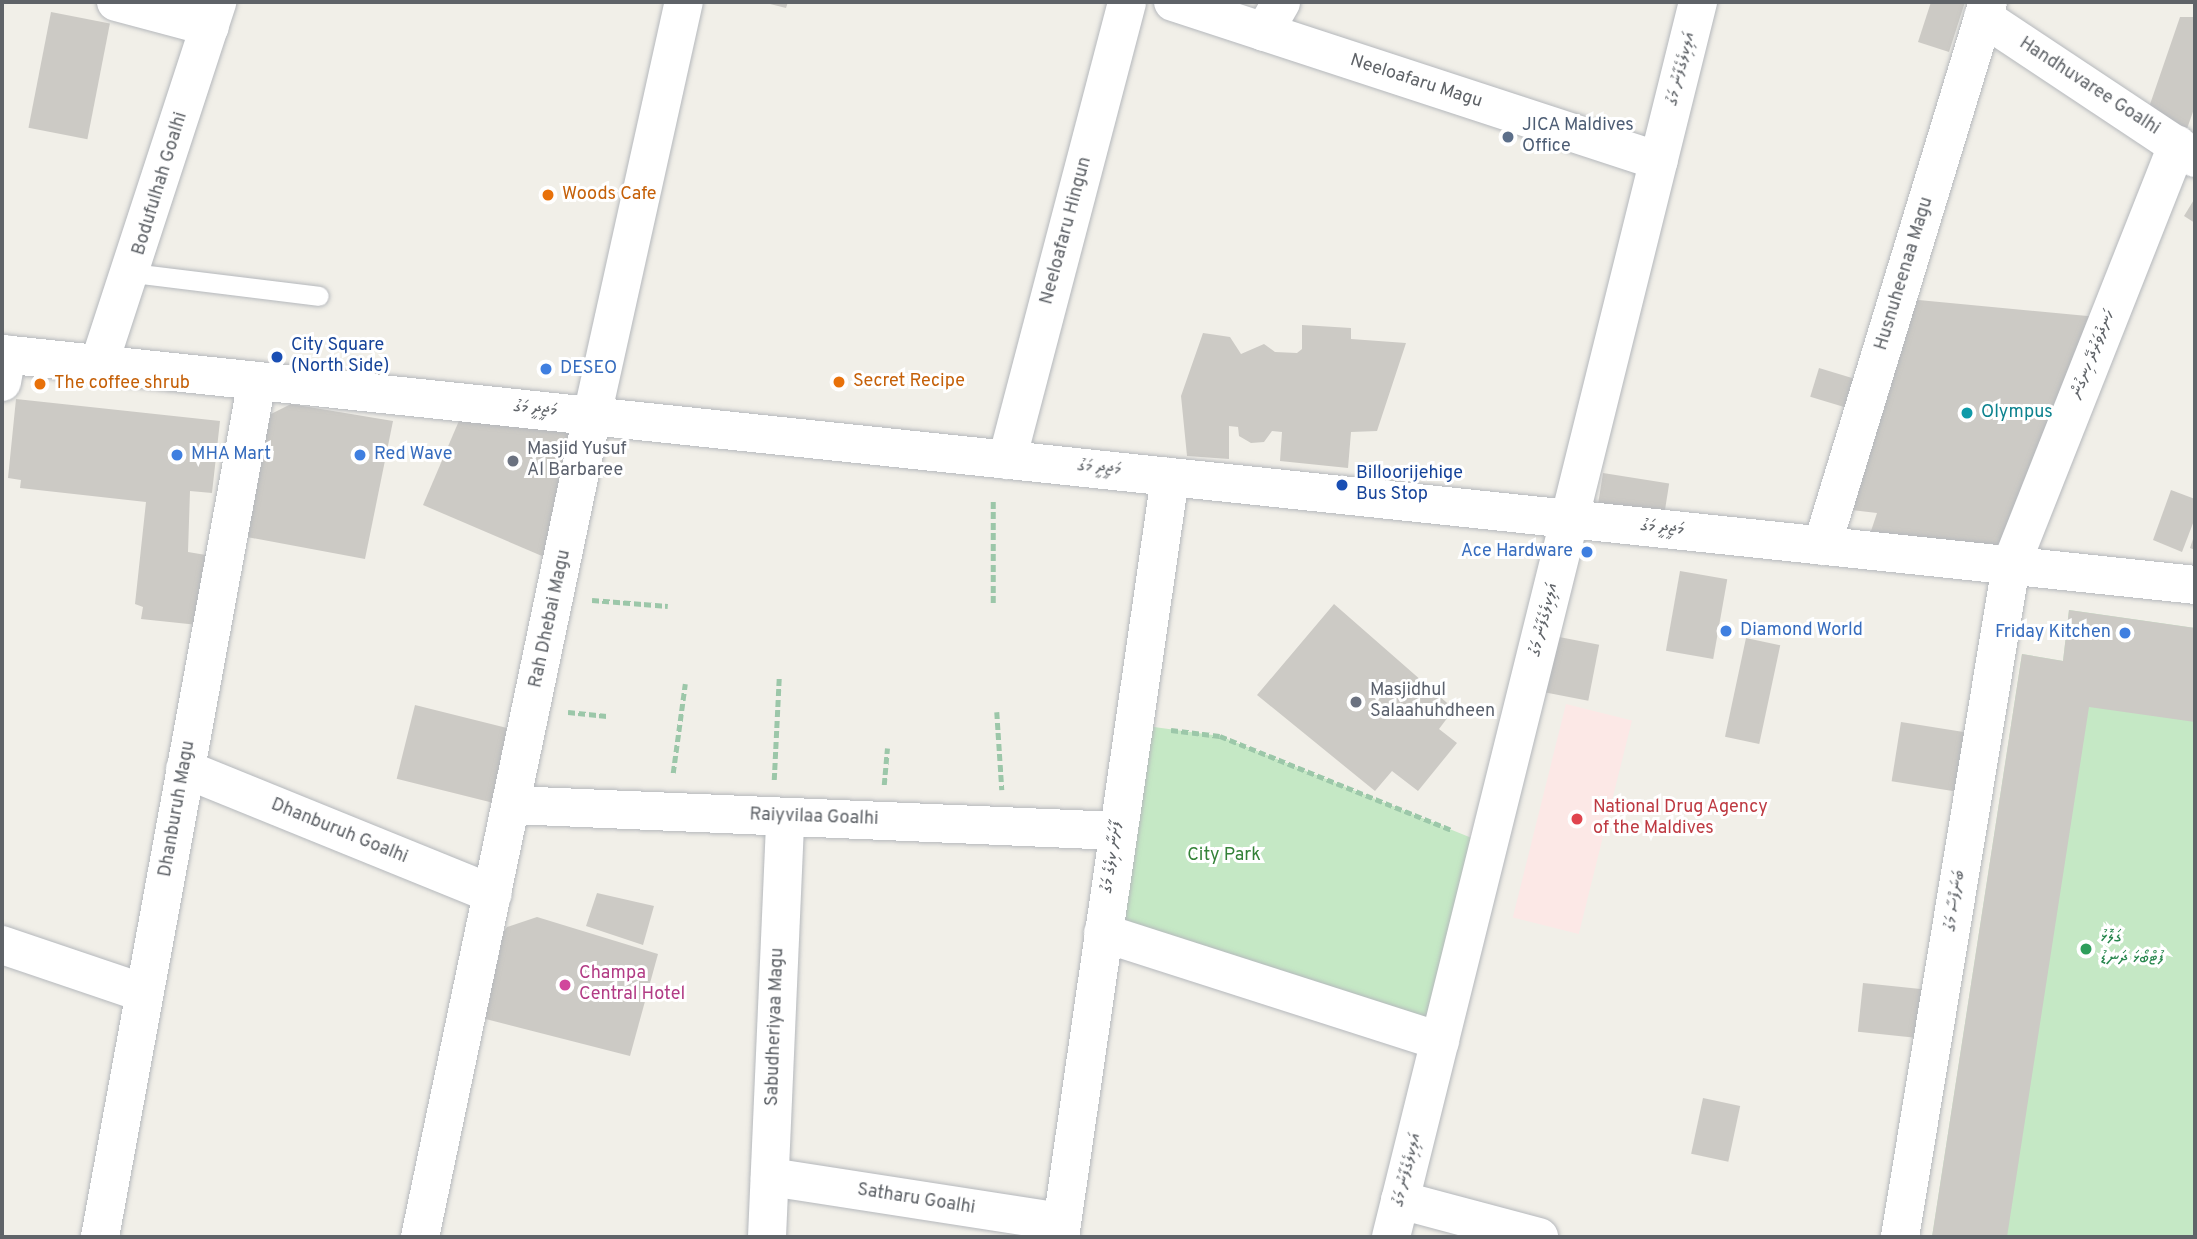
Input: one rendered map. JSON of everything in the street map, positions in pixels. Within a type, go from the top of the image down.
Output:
[{"type":"street","points":[[116,2],[214,14]]},
{"type":"street","name":"Rah Dhebai Magu","points":[[420,1237],[592,416],[684,2]]},
{"type":"street","name":"Neeloafaru Hingun","points":[[1001,459],[1127,2]]},
{"type":"street","name":"Neeloafaru Magu","points":[[1172,2],[1272,17],[1659,161]]},
{"type":"street","name":"އަލިކިލެގެފާނު މަގު","points":[[1391,1237],[1698,2]]},
{"type":"street","name":"Handhuvaree Goalhi","points":[[1985,10],[2186,151]]},
{"type":"street","name":"Husnuheenaa Magu","points":[[1822,545],[1985,10]]},
{"type":"street","name":"Bodufulhah Goalhi","points":[[99,364],[132,273],[214,14]]},
{"type":"street","name":"ހަނދުވަރުދޭ ހިނގުން","points":[[2011,565],[2186,151]]},
{"type":"street","name":"މަޖީދީ މަގު","points":[[4,363],[99,364],[2195,584]]},
{"type":"street","name":"Dhanburuh Magu","points":[[100,1237],[257,380]]},
{"type":"street","name":"ފާށަނާ ކިލެގެ މަގު","points":[[1061,1230],[1116,831],[1170,477]]},
{"type":"street","name":"ބަނަފްސާ މަގު","points":[[1900,1237],[2011,565]]},
{"type":"street","name":"Dhanburuh Goalhi","points":[[186,769],[494,894]]},
{"type":"street","name":"Raiyvilaa Goalhi","points":[[512,805],[1116,831]]},
{"type":"street","name":"Sabudheriyaa Magu","points":[[767,1237],[778,816]]},
{"type":"street","points":[[1102,933],[1440,1041]]},
{"type":"street","points":[[2,945],[145,993]]},
{"type":"street","name":"Satharu Goalhi","points":[[770,1177],[1061,1230]]},
{"type":"street","points":[[1401,1200],[1539,1237]]},
{"type":"lane","points":[[132,273],[319,296]]},
{"type":"path","points":[[993,603],[1001,459]]},
{"type":"path","points":[[556,596],[668,606]]},
{"type":"path","points":[[778,816],[779,678]]},
{"type":"path","points":[[668,812],[685,684]]},
{"type":"path","points":[[997,712],[1004,826]]},
{"type":"path","points":[[1132,724],[1220,736],[1489,845]]},
{"type":"shaded area","name":"National Drug Agency of the Maldives","points":[[1566,704],[1632,720],[1579,934],[1513,917]]},
{"type":"green space","name":"ގަލޮޅު ފުޓްބޯޅަ ދަނޑު","points":[[2069,610],[2195,628],[2195,1237],[1932,1237],[2022,654],[2063,661]]},
{"type":"green space","name":"City Park","points":[[1132,724],[1220,736],[1489,845],[1440,1041],[1103,933]]},
{"type":"building","points":[[762,2],[788,2],[786,8]]},
{"type":"building","points":[[1931,2],[1965,2],[1949,52],[1918,42]]},
{"type":"building","points":[[51,12],[110,23],[87,139],[28,128]]},
{"type":"building","points":[[2180,17],[2195,17],[2195,106],[2183,140],[2147,113]]},
{"type":"building","points":[[2195,198],[2195,223],[2184,216]]},
{"type":"building","name":"Olympus","points":[[1908,299],[2098,317],[2004,563],[1865,549],[1877,513],[1843,509]]},
{"type":"building","points":[[1302,325],[1351,328],[1351,339],[1406,343],[1377,431],[1351,432],[1348,468],[1280,461],[1282,432],[1272,431],[1264,442],[1251,443],[1239,436],[1238,427],[1229,426],[1229,459],[1187,456],[1181,396],[1203,333],[1230,337],[1241,354],[1264,344],[1275,352],[1297,353],[1302,349]]},
{"type":"building","points":[[1819,368],[1855,379],[1847,408],[1810,397]]},
{"type":"building","points":[[16,399],[220,421],[212,493],[190,491],[188,552],[206,555],[198,625],[141,619],[143,607],[135,604],[146,502],[20,488],[21,480],[8,478]]},
{"type":"building","name":"Masjid Yusuf Al Barbaree","points":[[467,402],[592,416],[563,565],[423,505]]},
{"type":"building","points":[[291,404],[393,421],[365,559],[236,535],[267,416]]},
{"type":"building","points":[[1603,473],[1669,483],[1663,522],[1597,512]]},
{"type":"building","points":[[2171,490],[2195,499],[2195,518],[2182,552],[2153,540]]},
{"type":"building","points":[[2195,533],[2195,550],[2190,548]]},
{"type":"building","points":[[1680,571],[1727,579],[1713,659],[1666,651]]},
{"type":"building","name":"Masjidhul Salaahuhdheen","points":[[1334,604],[1454,709],[1439,729],[1457,743],[1418,791],[1392,771],[1375,791],[1257,695]]},
{"type":"building","points":[[2069,610],[2195,628],[2195,722],[2089,707],[2007,1237],[1932,1237],[2022,654],[2063,661]]},
{"type":"building","points":[[1554,636],[1599,645],[1588,701],[1543,692]]},
{"type":"building","points":[[1746,638],[1780,645],[1759,744],[1725,737]]},
{"type":"building","points":[[415,705],[510,729],[492,802],[397,779]]},
{"type":"building","points":[[1901,722],[1976,734],[1967,793],[1892,781]]},
{"type":"building","points":[[597,893],[654,906],[643,945],[586,926]]},
{"type":"building","name":"Champa Central Hotel","points":[[537,917],[658,954],[630,1056],[474,1016],[489,951],[507,927]]},
{"type":"building","points":[[1863,983],[1928,990],[1923,1039],[1858,1032]]},
{"type":"building","points":[[1703,1098],[1740,1106],[1728,1162],[1691,1154]]},
{"type":"place","name":"JICA Maldives Office","points":[[1508,137]]},
{"type":"place","name":"Woods Cafe","points":[[548,195]]},
{"type":"place","name":"City Square (North Side)","points":[[277,357]]},
{"type":"place","name":"DESEO","points":[[546,369]]},
{"type":"place","name":"Secret Recipe","points":[[839,382]]},
{"type":"place","name":"The coffee shrub","points":[[40,384]]},
{"type":"place","name":"Olympus","points":[[1967,413]]},
{"type":"place","name":"MHA Mart","points":[[177,455]]},
{"type":"place","name":"Red Wave","points":[[360,455]]},
{"type":"place","name":"Masjid Yusuf Al Barbaree","points":[[513,461]]},
{"type":"place","name":"Billoorijehige Bus Stop","points":[[1342,485]]},
{"type":"place","name":"Ace Hardware","points":[[1587,552]]},
{"type":"place","name":"Diamond World","points":[[1726,631]]},
{"type":"place","name":"Friday Kitchen","points":[[2125,633]]},
{"type":"place","name":"Masjidhul Salaahuhdheen","points":[[1356,702]]},
{"type":"place","name":"National Drug Agency of the Maldives","points":[[1577,819]]},
{"type":"place","name":"ގަލޮޅު ފުޓްބޯޅަ ދަނޑު","points":[[2086,949]]},
{"type":"place","name":"Champa Central Hotel","points":[[565,985]]}]
